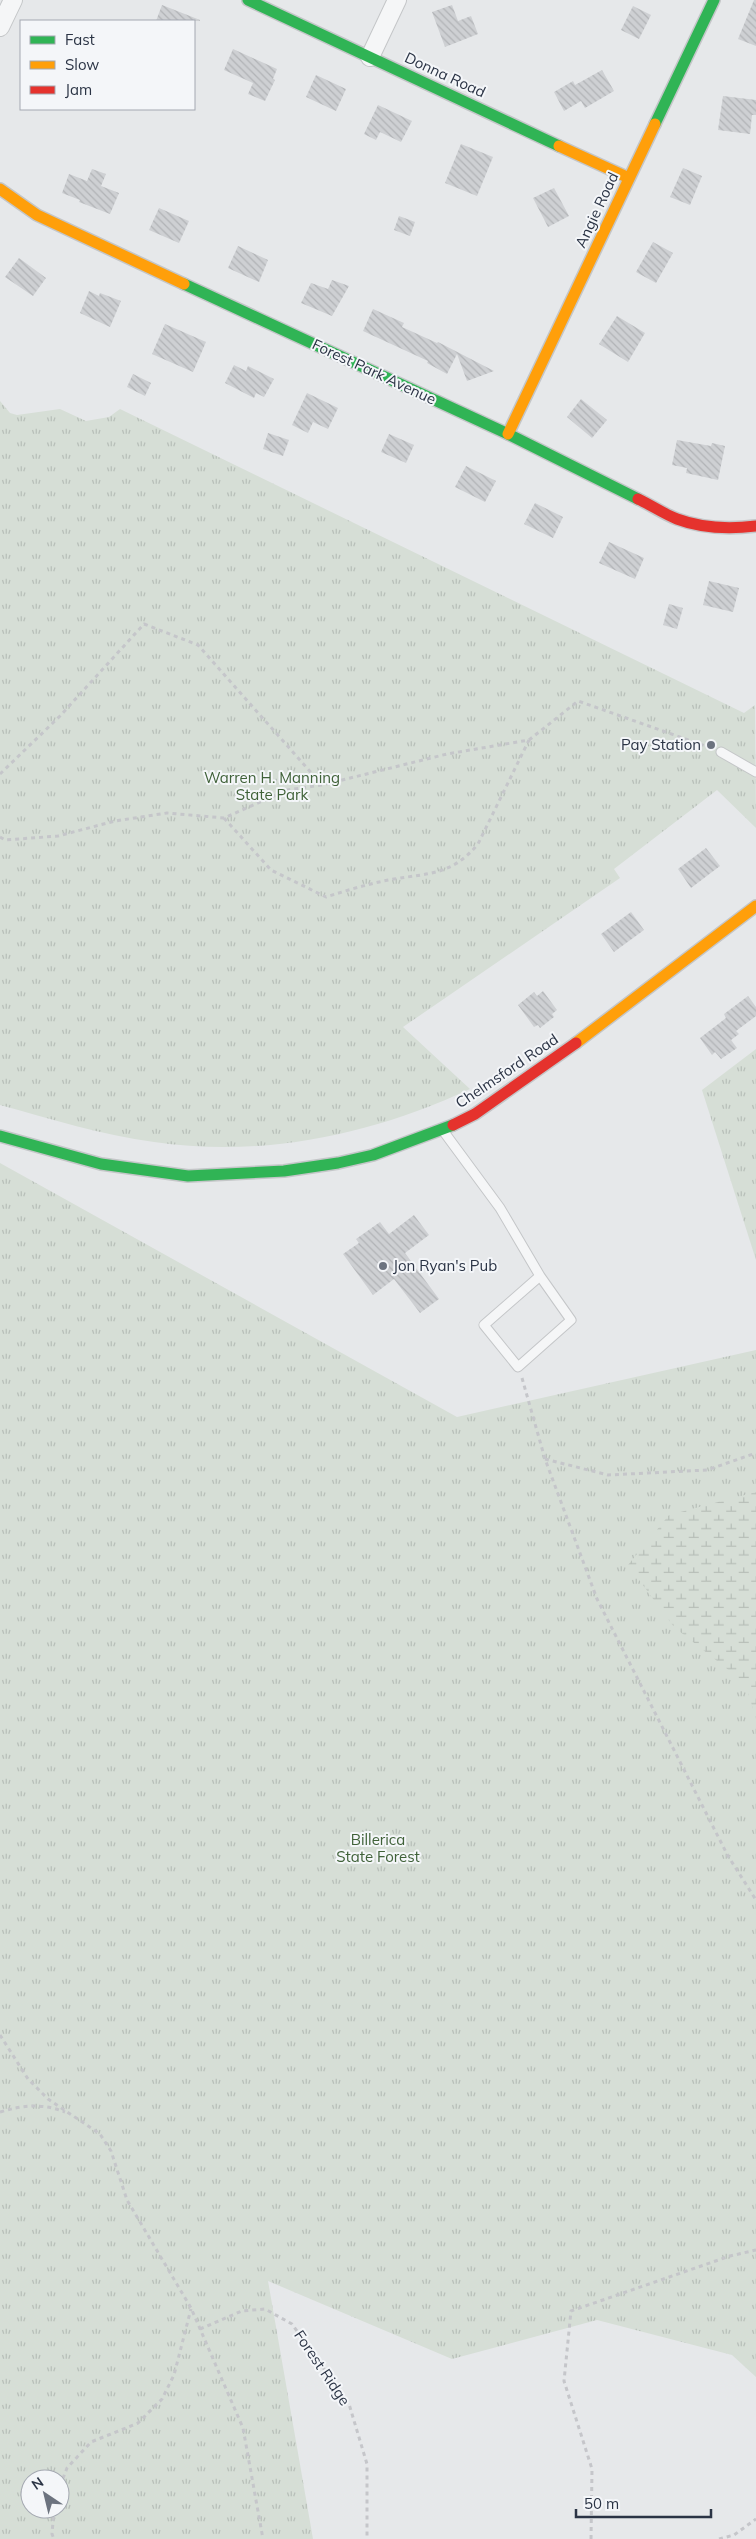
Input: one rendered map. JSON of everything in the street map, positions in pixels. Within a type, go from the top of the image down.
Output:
[{"type":"street","points":[[0,27],[13,0]]},
{"type":"street","name":"Donna Road","points":[[248,0],[630,178]]},
{"type":"street","points":[[370,57],[397,0]]},
{"type":"street","name":"Angie Road","points":[[508,434],[714,0]]},
{"type":"street","name":"Forest Park Avenue","points":[[0,189],[37,215],[508,434],[678,519],[714,526],[737,528],[756,526]]},
{"type":"street","name":"Chelmsford Road","points":[[0,1136],[101,1164],[188,1176],[284,1171],[338,1164],[373,1155],[442,1130],[475,1114],[521,1084],[756,906]]},
{"type":"lane","points":[[721,752],[756,772]]},
{"type":"lane","points":[[442,1130],[500,1208],[540,1276],[571,1320],[518,1367],[484,1325],[540,1276]]},
{"type":"path","points":[[0,774],[60,716],[144,624],[198,645],[322,785]]},
{"type":"path","points":[[224,818],[271,870],[326,897],[394,879],[435,874],[466,859],[478,844],[530,740],[578,701],[721,752]]},
{"type":"path","points":[[0,838],[5,840],[58,836],[115,822],[167,813],[224,818],[287,790],[322,785],[447,754],[530,740]]},
{"type":"path","points":[[518,1367],[545,1459],[597,1600],[728,1856],[756,1900]]},
{"type":"path","points":[[545,1459],[608,1475],[708,1470],[756,1453]]},
{"type":"path","points":[[0,2035],[28,2079],[48,2099],[100,2134],[111,2151],[127,2200],[191,2308],[243,2428],[262,2539]]},
{"type":"path","points":[[0,2112],[24,2105],[48,2105],[70,2114]]},
{"type":"path","points":[[591,2539],[592,2469],[564,2381],[571,2311],[730,2256],[756,2250]]},
{"type":"path","points":[[67,2469],[91,2442],[138,2423],[162,2399],[174,2375],[191,2308]]},
{"type":"path","name":"Forest Ridge","points":[[200,2329],[242,2311],[265,2309],[292,2324],[349,2404],[367,2464],[367,2539]]},
{"type":"path","points":[[53,2519],[52,2534],[54,2539]]},
{"type":"path","points":[[718,2539],[734,2535],[756,2519]]},
{"type":"green space","name":"Warren H. Manning State Park","points":[[0,401],[10,413],[17,415],[60,409],[86,421],[109,417],[120,409],[744,713],[755,705],[756,828],[717,790],[614,869],[620,878],[403,1027],[470,1089],[394,1119],[316,1139],[235,1147],[195,1146],[154,1142],[115,1135],[0,1105]]},
{"type":"green space","points":[[756,1049],[756,1260],[702,1090]]},
{"type":"green space","name":"Billerica State Forest","points":[[0,1163],[457,1417],[756,1350],[756,2377],[732,2355],[597,2320],[452,2359],[268,2281],[313,2539],[0,2539]]},
{"type":"green space","points":[[756,1492],[756,1719],[745,1683],[674,1627],[628,1565],[669,1515]]},
{"type":"building","points":[[754,0],[756,0],[756,46],[738,39]]},
{"type":"building","points":[[162,5],[200,21],[195,20],[156,20]]},
{"type":"building","points":[[452,5],[458,21],[471,16],[478,34],[445,47],[432,12]]},
{"type":"building","points":[[633,6],[651,15],[639,39],[621,30]]},
{"type":"building","points":[[233,49],[277,69],[273,79],[275,80],[265,101],[248,94],[253,83],[224,70]]},
{"type":"building","points":[[602,70],[614,91],[585,108],[581,101],[564,111],[554,92],[573,81],[575,85]]},
{"type":"building","points":[[316,75],[346,89],[336,111],[306,97]]},
{"type":"building","points":[[723,96],[756,100],[756,115],[752,115],[750,134],[718,130]]},
{"type":"building","points":[[378,105],[412,121],[401,142],[380,132],[376,140],[364,134]]},
{"type":"building","points":[[461,144],[493,157],[477,196],[445,183]]},
{"type":"building","points":[[683,168],[702,176],[690,205],[670,197]]},
{"type":"building","points":[[92,169],[106,174],[101,186],[119,193],[110,214],[62,193],[69,174],[87,181]]},
{"type":"building","points":[[554,188],[569,216],[548,227],[533,198]]},
{"type":"building","points":[[159,208],[189,221],[179,243],[149,230]]},
{"type":"building","points":[[399,216],[415,222],[410,236],[394,230]]},
{"type":"building","points":[[653,242],[673,253],[656,283],[636,272]]},
{"type":"building","points":[[238,246],[268,260],[259,282],[228,268]]},
{"type":"building","points":[[19,258],[46,278],[33,296],[5,277]]},
{"type":"building","points":[[332,280],[349,286],[332,316],[301,303],[311,283],[328,289]]},
{"type":"building","points":[[89,291],[99,296],[100,293],[121,301],[110,327],[80,313]]},
{"type":"building","points":[[373,309],[404,323],[402,327],[438,342],[494,371],[467,381],[457,354],[447,374],[427,363],[428,361],[363,331]]},
{"type":"building","points":[[617,316],[645,333],[628,362],[599,344]]},
{"type":"building","points":[[165,324],[206,342],[193,372],[152,354]]},
{"type":"building","points":[[234,365],[246,371],[248,366],[274,379],[264,397],[256,393],[254,398],[225,383]]},
{"type":"building","points":[[133,374],[151,383],[145,396],[127,387]]},
{"type":"building","points":[[307,393],[338,408],[328,429],[313,422],[308,433],[292,425]]},
{"type":"building","points":[[581,399],[607,420],[592,438],[567,417]]},
{"type":"building","points":[[268,433],[289,440],[283,456],[263,449]]},
{"type":"building","points":[[389,434],[414,445],[406,463],[381,452]]},
{"type":"building","points":[[677,440],[711,446],[712,443],[725,446],[718,480],[686,473],[687,468],[672,465]]},
{"type":"building","points":[[466,466],[496,481],[485,502],[455,487]]},
{"type":"building","points":[[535,503],[563,517],[553,538],[524,524]]},
{"type":"building","points":[[609,542],[644,558],[635,579],[599,563]]},
{"type":"building","points":[[709,581],[739,588],[733,612],[703,605]]},
{"type":"building","points":[[669,604],[683,608],[677,629],[663,625]]},
{"type":"building","points":[[706,848],[720,866],[691,888],[678,869]]},
{"type":"building","points":[[631,912],[644,930],[614,952],[601,934]]},
{"type":"building","points":[[543,991],[557,1010],[552,1014],[554,1017],[540,1028],[538,1025],[534,1027],[518,1005],[534,992],[537,996]]},
{"type":"building","points":[[748,996],[756,1007],[756,1016],[736,1031],[739,1034],[731,1040],[737,1048],[721,1059],[715,1052],[712,1055],[700,1038],[726,1018],[724,1014]]},
{"type":"building","name":"Jon Ryan's Pub","points":[[414,1215],[429,1235],[405,1253],[439,1299],[420,1313],[394,1279],[373,1295],[343,1254],[359,1243],[356,1239],[380,1222],[389,1234]]},
{"type":"traffic: fast","points":[[248,0],[559,146]]},
{"type":"traffic: fast","points":[[655,124],[714,0]]},
{"type":"traffic: fast","points":[[184,284],[508,434],[638,499]]},
{"type":"traffic: fast","points":[[0,1136],[101,1164],[188,1176],[284,1171],[338,1163],[373,1155],[453,1125]]},
{"type":"traffic: slow","points":[[508,434],[655,124]]},
{"type":"traffic: slow","points":[[559,146],[629,178]]},
{"type":"traffic: slow","points":[[0,189],[37,215],[184,284]]},
{"type":"traffic: slow","points":[[576,1043],[756,906]]},
{"type":"traffic: jam","points":[[638,499],[672,517],[686,522],[706,526],[756,526]]},
{"type":"traffic: jam","points":[[453,1125],[475,1114],[576,1043]]},
{"type":"place","name":"Pay Station","points":[[711,745]]},
{"type":"place","name":"Jon Ryan's Pub","points":[[383,1266]]}]
